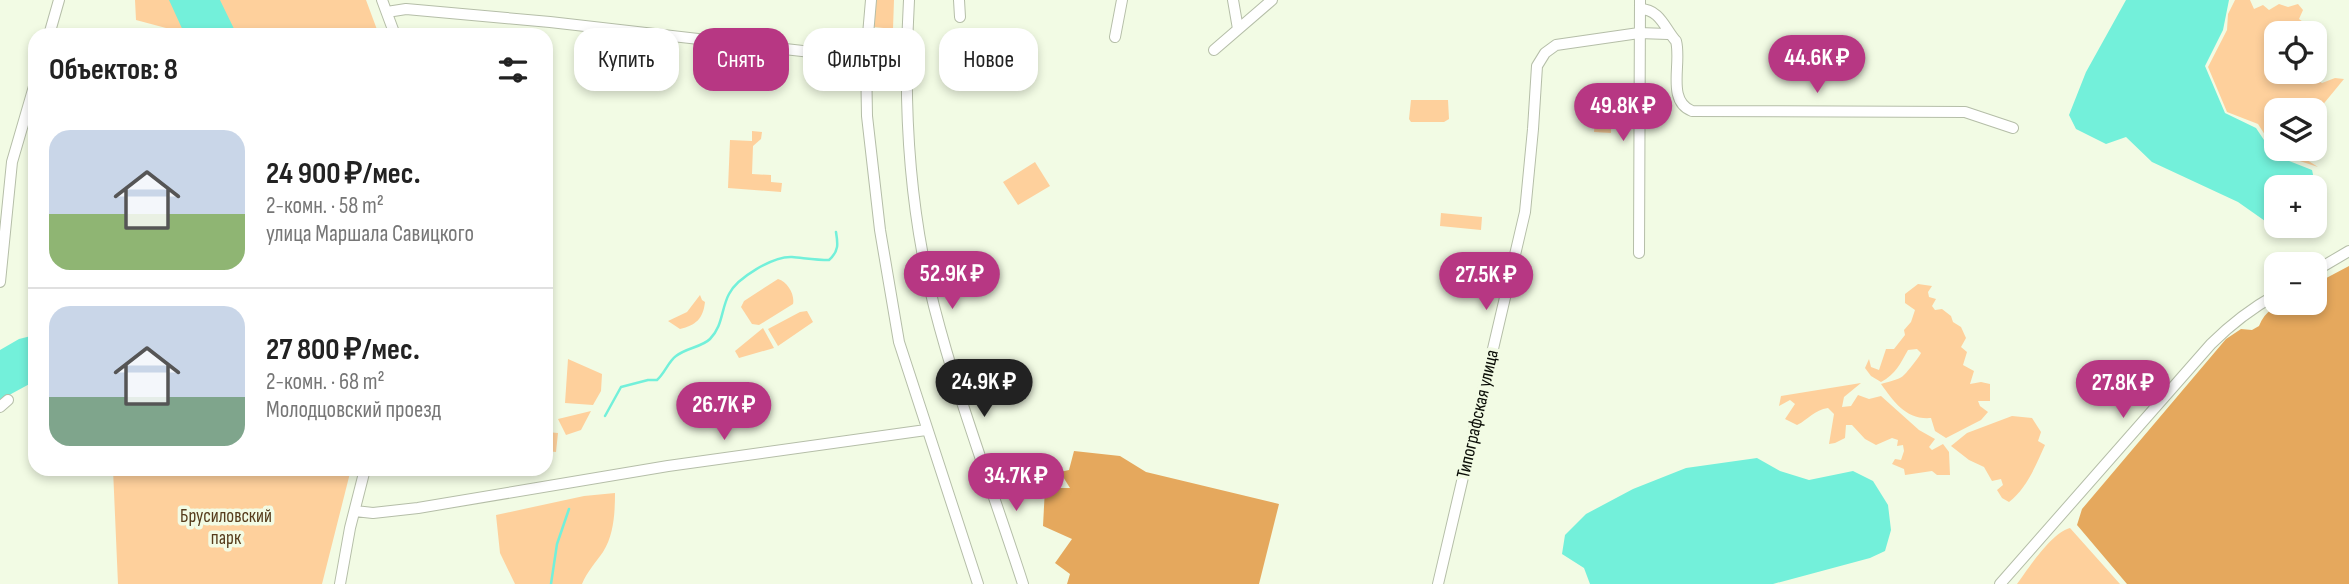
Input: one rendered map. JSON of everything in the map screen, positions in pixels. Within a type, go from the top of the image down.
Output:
[{"type":"street","points":[[51,28],[59,0]]},
{"type":"street","points":[[382,0],[393,28]]},
{"type":"street","points":[[869,28],[871,0]]},
{"type":"street","points":[[908,28],[909,0]]},
{"type":"street","points":[[959,0],[960,18]]},
{"type":"street","points":[[1115,37],[1122,0]]},
{"type":"street","points":[[1234,0],[1238,30]]},
{"type":"street","points":[[1214,50],[1272,0]]},
{"type":"street","points":[[1639,253],[1640,4]]},
{"type":"street","points":[[1640,4],[1662,20],[1668,34],[1676,41],[1679,101],[1692,111],[1965,112],[2013,128]]},
{"type":"street","points":[[387,12],[406,9],[550,22],[803,51]]},
{"type":"street","name":"Типографская улица","points":[[1438,584],[1525,212],[1537,66],[1545,52],[1556,45],[1639,33],[1668,34]]},
{"type":"street","points":[[867,91],[880,230],[900,342],[926,430],[978,584]]},
{"type":"street","points":[[908,91],[917,214],[934,305],[959,395],[1023,584]]},
{"type":"street","points":[[0,282],[12,162],[28,107]]},
{"type":"street","points":[[0,159],[12,162]]},
{"type":"street","points":[[2327,264],[2349,251]]},
{"type":"street","points":[[2000,584],[2211,344],[2228,327],[2264,302]]},
{"type":"street","points":[[355,510],[373,513],[418,508],[668,466],[926,430]]},
{"type":"street","points":[[340,584],[363,476]]},
{"type":"green space","points":[[135,0],[366,0],[376,28],[166,28],[136,20]]},
{"type":"green space","points":[[875,0],[894,0],[893,28],[874,27]]},
{"type":"green space","points":[[2235,0],[2250,0],[2254,9],[2263,5],[2269,10],[2279,4],[2288,7],[2298,4],[2303,10],[2299,19],[2302,21],[2264,21],[2264,84],[2327,84],[2327,81],[2335,78],[2344,79],[2327,100],[2264,98],[2264,133],[2258,124],[2227,112],[2208,67],[2227,30],[2228,14]]},
{"type":"green space","points":[[1411,100],[1448,100],[1449,119],[1444,122],[1411,122]]},
{"type":"green space","points":[[1596,102],[1612,103],[1611,133],[1594,132]]},
{"type":"green space","points":[[752,131],[762,132],[761,139],[753,146],[752,174],[771,175],[771,182],[782,183],[781,192],[728,188],[730,140],[752,141]]},
{"type":"green space","points":[[1035,162],[1050,186],[1018,205],[1003,182]]},
{"type":"green space","points":[[1441,213],[1482,217],[1481,230],[1440,226]]},
{"type":"green space","points":[[778,279],[790,289],[793,304],[759,325],[752,324],[741,307],[744,301]]},
{"type":"green space","points":[[1918,284],[1932,286],[1928,292],[1929,297],[1936,299],[1932,306],[1935,310],[1942,309],[1961,327],[1966,338],[1961,347],[1967,352],[1963,365],[1974,371],[1970,384],[1990,384],[1990,401],[1978,401],[1988,412],[1981,420],[1946,438],[1935,431],[1931,418],[1908,413],[1881,384],[1904,375],[1921,353],[1917,349],[1908,350],[1894,372],[1881,382],[1865,368],[1869,359],[1871,367],[1879,370],[1886,349],[1894,349],[1905,335],[1904,330],[1911,322],[1915,310],[1905,303],[1905,294]]},
{"type":"green space","points":[[700,295],[705,302],[704,308],[694,323],[680,329],[668,321],[687,312]]},
{"type":"green space","points":[[807,311],[813,322],[778,346],[768,329]]},
{"type":"green space","points":[[763,328],[774,348],[739,358],[735,351]]},
{"type":"green space","points":[[568,359],[602,374],[601,391],[593,405],[565,403]]},
{"type":"green space","points":[[1861,383],[1844,397],[1842,407],[1851,406],[1858,395],[1869,399],[1881,396],[1919,430],[1935,439],[1929,447],[1932,450],[1943,444],[1949,452],[1950,475],[1937,475],[1932,471],[1905,475],[1904,469],[1892,464],[1895,459],[1901,460],[1904,451],[1903,445],[1897,446],[1898,440],[1892,438],[1876,445],[1865,439],[1852,425],[1846,425],[1845,438],[1829,444],[1834,414],[1828,408],[1797,425],[1785,419],[1795,404],[1790,400],[1779,406],[1781,396]]},
{"type":"green space","points":[[591,411],[581,430],[566,435],[558,419]]},
{"type":"green space","points":[[2012,416],[2032,418],[2041,432],[2038,441],[2045,445],[2026,483],[2009,502],[2002,498],[1997,490],[2003,485],[2001,479],[1992,481],[1984,467],[1969,460],[1951,446],[1967,433]]},
{"type":"green space","points":[[553,433],[558,433],[556,452],[553,452]]},
{"type":"green space","name":"Брусиловский парк","points":[[113,476],[349,476],[322,584],[118,584]]},
{"type":"green space","points":[[615,493],[610,538],[582,584],[515,584],[500,553],[496,515],[584,496]]},
{"type":"green space","points":[[2070,528],[2120,584],[2017,584],[2048,544]]},
{"type":"shaded area","points":[[2349,266],[2349,584],[2127,584],[2077,525],[2082,509],[2226,339],[2241,329],[2252,330],[2259,326],[2266,315],[2327,315],[2327,278]]},
{"type":"shaded area","points":[[1074,451],[1120,456],[1146,472],[1279,504],[1259,584],[1067,584],[1070,574],[1055,563],[1072,539],[1043,526],[1045,488],[1070,488],[1060,472],[1069,470]]},
{"type":"water","points":[[169,0],[220,0],[234,28],[182,28]]},
{"type":"water","points":[[2126,0],[2229,0],[2223,30],[2205,66],[2225,113],[2256,128],[2264,140],[2264,161],[2289,161],[2312,170],[2313,175],[2264,175],[2264,220],[2238,202],[2152,162],[2126,137],[2106,144],[2076,129],[2069,115],[2086,72]]},
{"type":"water","points":[[28,337],[28,385],[0,400],[0,350]]},
{"type":"water","points":[[1757,458],[1780,471],[1809,480],[1853,471],[1873,481],[1888,505],[1891,530],[1885,551],[1870,558],[1773,584],[1590,584],[1584,568],[1562,554],[1565,535],[1586,514],[1633,489],[1686,468]]},
{"type":"waterway","points":[[605,416],[621,387],[657,380],[676,356],[710,339],[717,329],[729,294],[747,275],[784,258],[829,260],[837,247],[836,232]]},
{"type":"waterway","points":[[551,584],[557,544],[569,509]]}]
